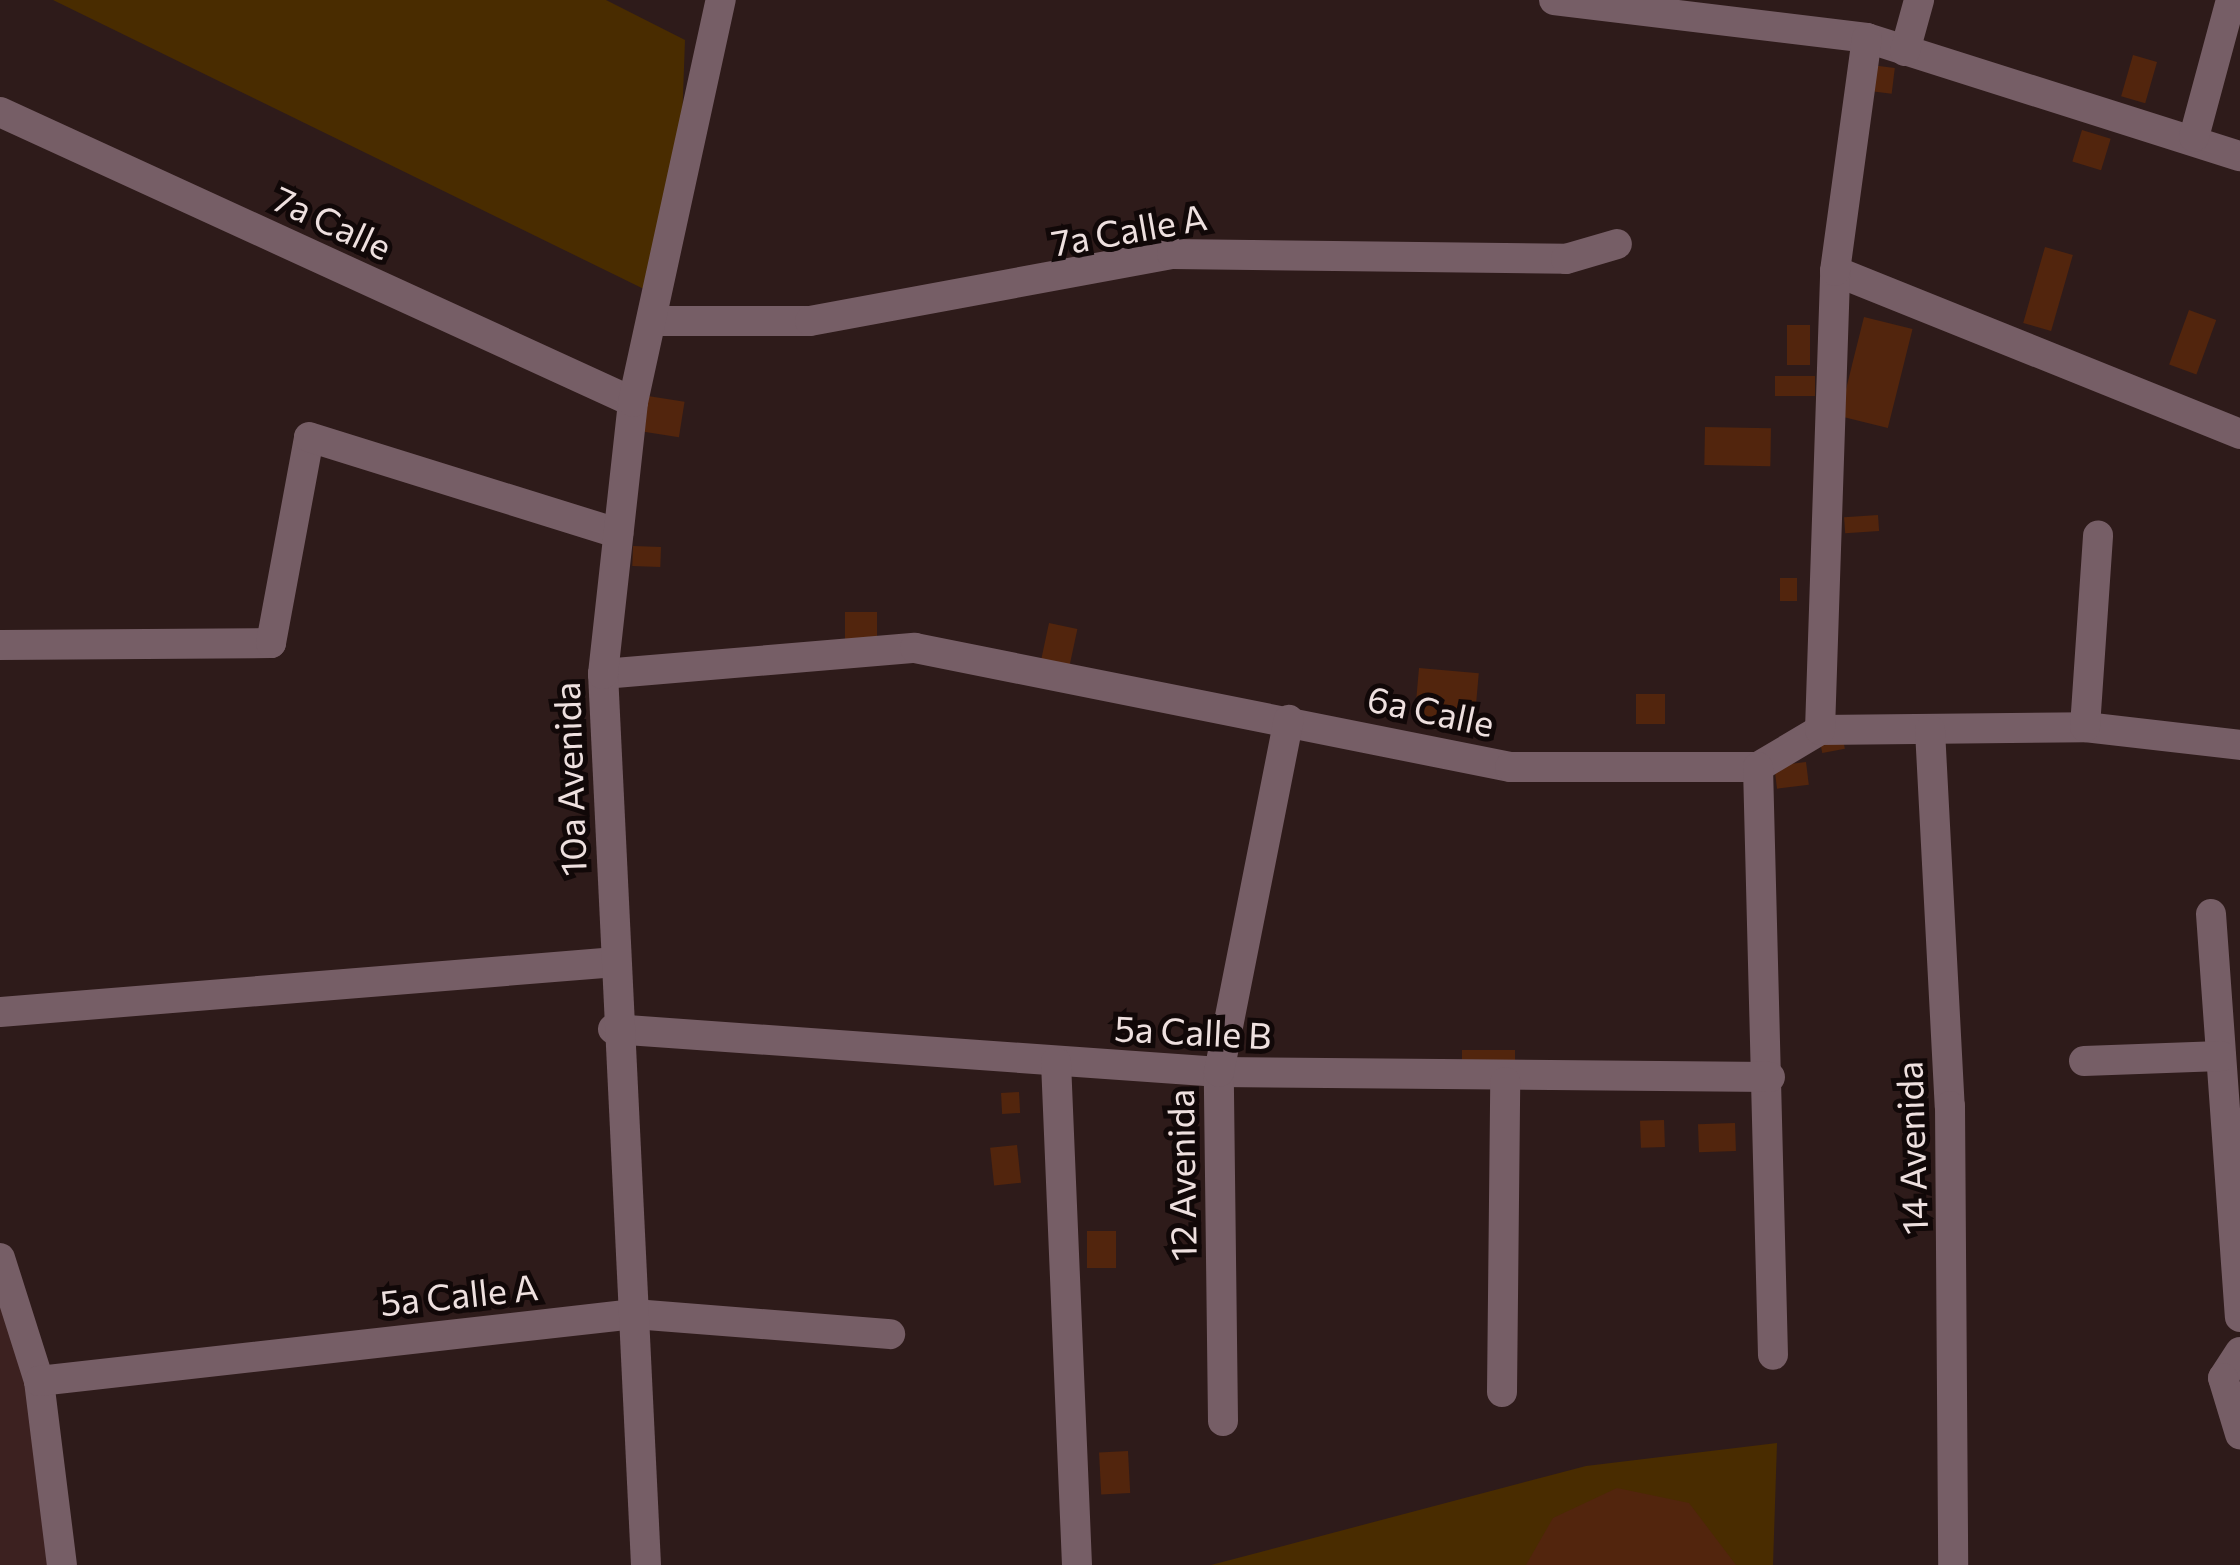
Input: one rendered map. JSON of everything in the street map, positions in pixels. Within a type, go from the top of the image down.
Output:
[{"type":"street","name":"10a Avenida","points":[[646,1565],[613,1029],[616,962],[603,674],[633,402],[655,321],[721,0]]},
{"type":"street","points":[[1554,0],[1645,4],[1867,38],[2194,137],[2240,156]]},
{"type":"street","points":[[1905,51],[1919,0]]},
{"type":"street","points":[[2194,137],[2231,0]]},
{"type":"street","points":[[1867,38],[1835,271],[1820,730],[2085,727],[2240,745]]},
{"type":"street","name":"7a Calle","points":[[0,112],[633,402]]},
{"type":"street","name":"7a Calle A","points":[[655,321],[810,322],[1189,253],[1565,259],[1617,244]]},
{"type":"street","points":[[1835,271],[2240,434]]},
{"type":"street","points":[[0,645],[271,644],[309,437],[618,533]]},
{"type":"street","points":[[2085,727],[2098,535]]},
{"type":"street","name":"6a Calle","points":[[603,674],[914,648],[1510,767],[1758,766],[1820,730]]},
{"type":"street","name":"12 Avenida","points":[[1223,1421],[1219,1072],[1289,720]]},
{"type":"street","name":"14 Avenida","points":[[1930,730],[1950,1106],[1953,1565]]},
{"type":"street","points":[[1758,766],[1771,1077],[1773,1355]]},
{"type":"street","points":[[2211,914],[2240,1317]]},
{"type":"street","points":[[0,1012],[616,962]]},
{"type":"street","name":"5a Calle B","points":[[613,1029],[1219,1072],[1505,1082],[1771,1077]]},
{"type":"street","points":[[2084,1061],[2221,1056]]},
{"type":"street","points":[[1056,1063],[1077,1565]]},
{"type":"street","points":[[1502,1391],[1505,1082]]},
{"type":"street","points":[[0,1258],[39,1381],[62,1565]]},
{"type":"street","name":"5a Calle A","points":[[39,1381],[634,1314],[890,1334]]},
{"type":"street","points":[[2232,1365],[2240,1434]]},
{"type":"shaded area","points":[[53,0],[606,0],[685,40],[681,150],[650,292]]},
{"type":"shaded area","points":[[0,1258],[62,1565],[0,1565]]},
{"type":"shaded area","points":[[1777,1443],[1773,1565],[1211,1565],[1586,1466]]},
{"type":"building","points":[[2133,55],[2157,62],[2145,103],[2121,96]]},
{"type":"building","points":[[1871,65],[1895,68],[1892,94],[1868,91]]},
{"type":"building","points":[[2082,130],[2111,139],[2101,170],[2072,162]]},
{"type":"building","points":[[2045,247],[2073,255],[2051,331],[2023,323]]},
{"type":"building","points":[[2189,310],[2216,320],[2196,374],[2169,365]]},
{"type":"building","points":[[1864,317],[1913,329],[1888,428],[1839,416]]},
{"type":"building","points":[[1787,325],[1810,325],[1810,365],[1787,365]]},
{"type":"building","points":[[1775,376],[1815,376],[1815,396],[1775,396]]},
{"type":"building","points":[[648,396],[685,402],[679,437],[642,432]]},
{"type":"building","points":[[1705,427],[1771,428],[1770,466],[1704,465]]},
{"type":"building","points":[[1878,515],[1879,531],[1845,533],[1844,517]]},
{"type":"building","points":[[633,546],[661,547],[660,567],[632,566]]},
{"type":"building","points":[[1780,578],[1797,578],[1797,601],[1780,601]]},
{"type":"building","points":[[845,612],[877,612],[877,639],[845,639]]},
{"type":"building","points":[[1049,623],[1077,629],[1068,671],[1040,665]]},
{"type":"building","points":[[1419,668],[1479,673],[1474,724],[1415,719]]},
{"type":"building","points":[[1636,694],[1665,694],[1665,724],[1636,724]]},
{"type":"building","points":[[1842,734],[1845,749],[1822,753],[1819,738]]},
{"type":"building","points":[[1806,762],[1809,785],[1777,789],[1774,766]]},
{"type":"building","points":[[1462,1050],[1515,1050],[1515,1073],[1462,1073]]},
{"type":"building","points":[[1019,1092],[1020,1113],[1002,1114],[1001,1093]]},
{"type":"building","points":[[1664,1120],[1665,1147],[1641,1148],[1640,1121]]},
{"type":"building","points":[[1735,1123],[1736,1151],[1699,1152],[1698,1124]]},
{"type":"building","points":[[1017,1145],[1021,1183],[994,1186],[990,1148]]},
{"type":"building","points":[[1087,1231],[1116,1231],[1116,1268],[1087,1268]]},
{"type":"building","points":[[1128,1451],[1130,1493],[1101,1494],[1099,1453]]},
{"type":"building","points":[[1617,1488],[1689,1503],[1736,1565],[1526,1565],[1553,1518]]}]
